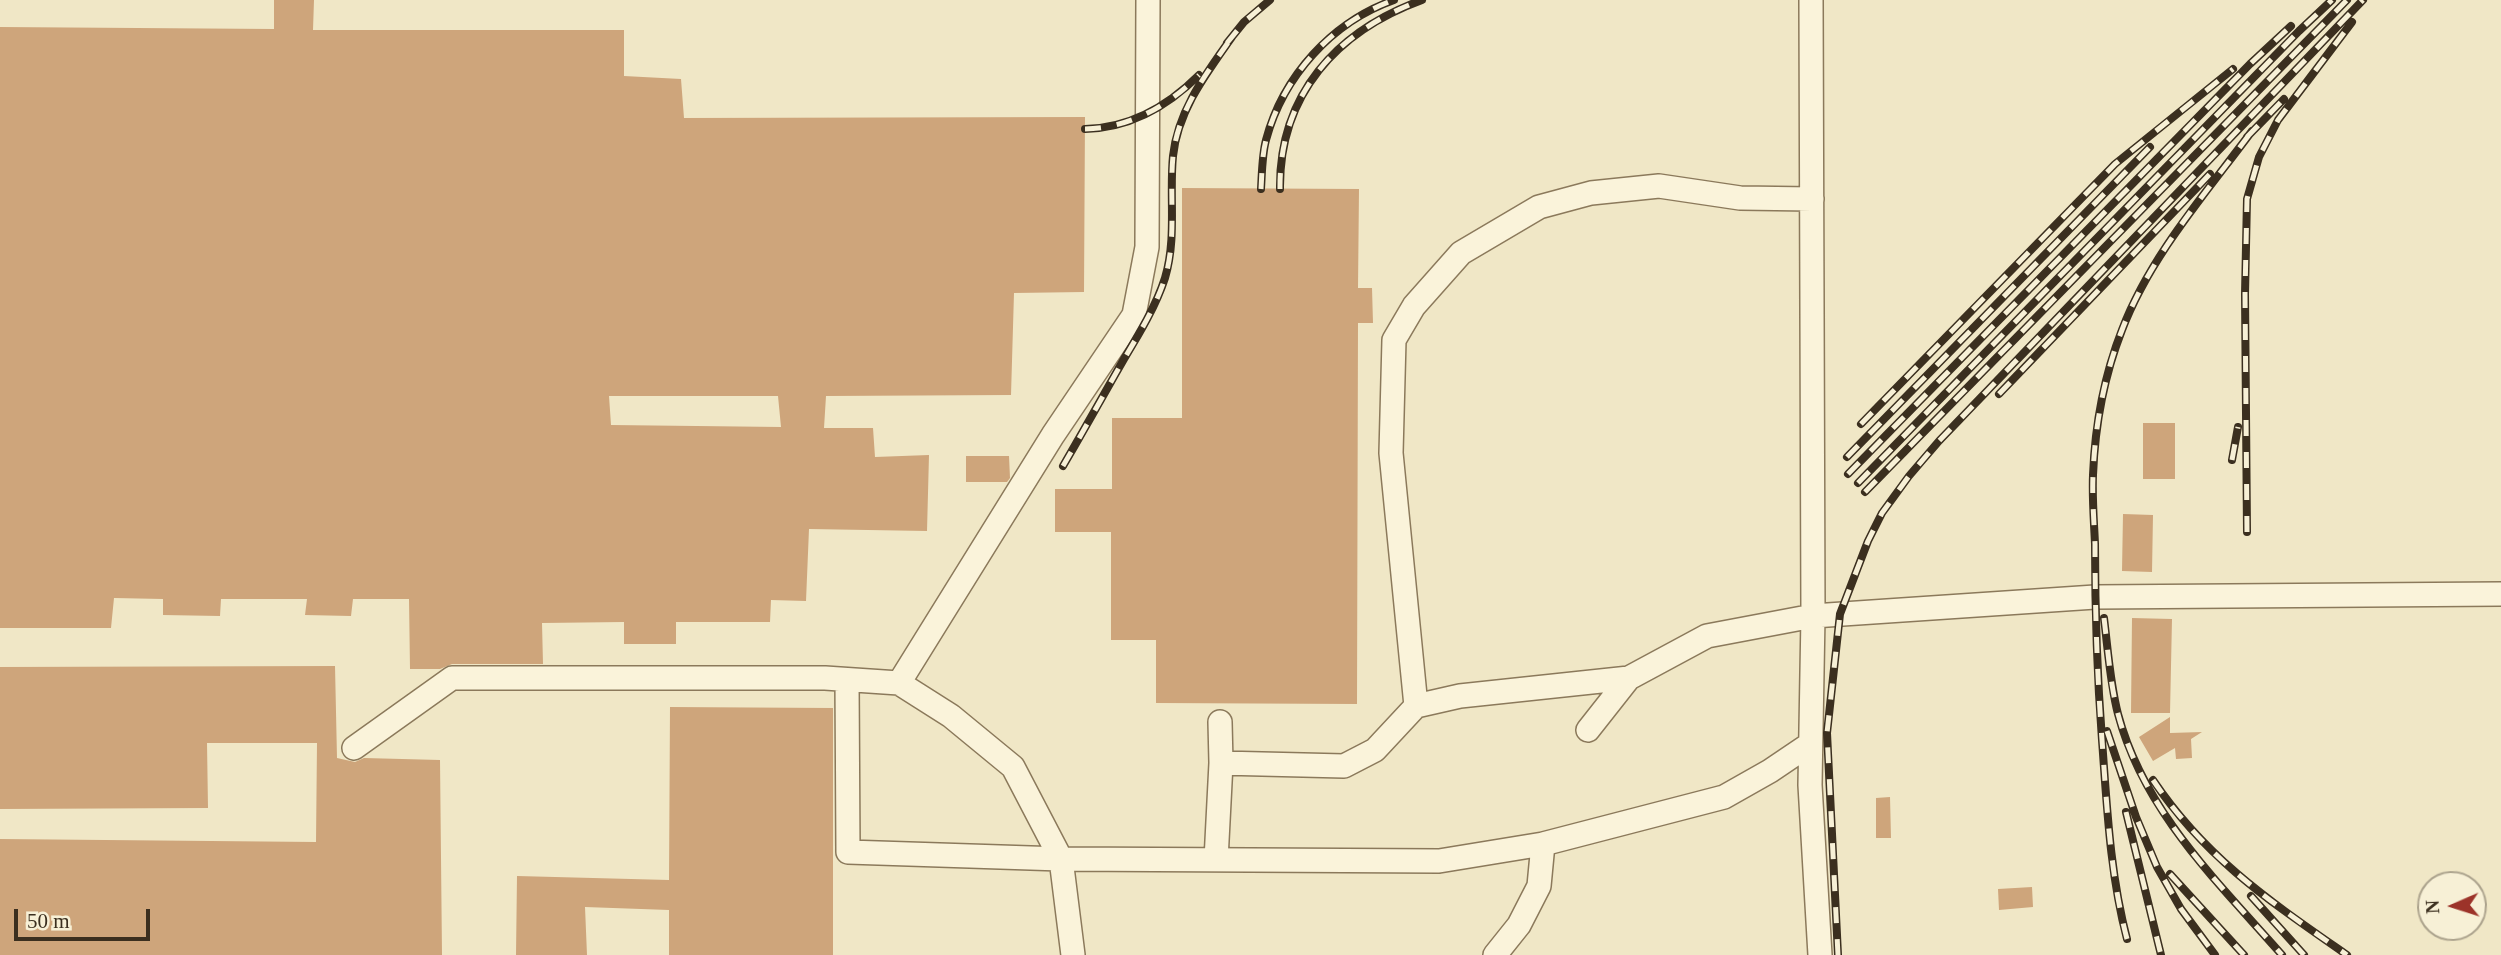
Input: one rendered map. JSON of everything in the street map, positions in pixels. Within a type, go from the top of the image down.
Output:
[{"type":"lane","points":[[899,683],[1053,435],[1134,315],[1147,247],[1147,0]]},
{"type":"lane","points":[[1811,0],[1813,616],[1810,785],[1820,955]]},
{"type":"lane","points":[[1416,706],[1391,453],[1394,340],[1414,306],[1461,253],[1539,207],[1591,193],[1659,186],[1740,198],[1812,199]]},
{"type":"lane","points":[[1221,763],[1344,766],[1375,750],[1416,706],[1461,696],[1629,678],[1707,636],[1813,616],[2095,597],[2501,594]]},
{"type":"lane","points":[[354,748],[453,678],[847,680],[899,683],[951,716],[1013,767],[1060,859],[1073,955]]},
{"type":"lane","points":[[1588,730],[1629,678]]},
{"type":"lane","points":[[847,680],[848,852],[1060,859],[1439,861],[1543,844],[1724,797],[1810,744]]},
{"type":"lane","points":[[1216,860],[1221,763],[1220,722]]},
{"type":"lane","points":[[1495,955],[1519,925],[1539,886],[1543,844]]},
{"type":"building","points":[[274,0],[314,0],[313,30],[624,30],[624,76],[681,79],[684,118],[1085,117],[1084,292],[1014,293],[1011,395],[826,396],[824,428],[873,428],[875,457],[929,455],[927,531],[809,529],[806,601],[771,600],[770,622],[676,622],[676,644],[624,644],[624,622],[542,623],[543,664],[452,664],[440,669],[410,669],[409,599],[353,599],[351,616],[305,615],[307,599],[221,599],[220,616],[163,615],[163,599],[114,598],[111,628],[0,628],[0,27],[274,29]],"holes":[[[609,396],[778,396],[781,427],[611,425]]]},
{"type":"building","points":[[1182,188],[1359,189],[1358,288],[1372,288],[1373,323],[1358,323],[1357,704],[1156,703],[1156,640],[1111,640],[1111,532],[1055,532],[1055,489],[1112,489],[1112,418],[1182,418]]},
{"type":"building","points":[[2143,423],[2175,423],[2175,479],[2143,479]]},
{"type":"building","points":[[966,456],[1009,456],[1010,478],[1007,482],[966,482]]},
{"type":"building","points":[[2123,514],[2153,515],[2152,572],[2122,571]]},
{"type":"building","points":[[2132,618],[2172,619],[2170,713],[2131,713]]},
{"type":"building","points":[[335,666],[337,758],[355,762],[364,758],[440,760],[442,955],[0,955],[0,839],[316,842],[317,743],[207,743],[208,808],[0,809],[0,667]]},
{"type":"building","points":[[670,707],[833,708],[833,955],[669,955],[669,910],[585,907],[587,955],[516,955],[517,876],[669,880]]},
{"type":"building","points":[[2170,717],[2170,733],[2202,732],[2191,739],[2192,758],[2176,759],[2175,748],[2153,761],[2139,737]]},
{"type":"building","points":[[1890,797],[1891,838],[1876,838],[1876,798]]},
{"type":"building","points":[[2032,887],[2033,907],[1999,910],[1998,889]]},
{"type":"railway","points":[[1227,43],[1244,22],[1270,0]]},
{"type":"railway","points":[[1261,189],[1266,140],[1284,94],[1298,73],[1313,54],[1350,22],[1394,0]]},
{"type":"railway","points":[[1280,189],[1282,155],[1290,124],[1302,96],[1319,70],[1339,48],[1364,29],[1391,13],[1422,0]]},
{"type":"railway","points":[[1858,483],[2332,0]]},
{"type":"railway","points":[[1865,492],[2347,0]]},
{"type":"railway","points":[[1838,955],[1827,733],[1840,614],[1868,541],[1882,513],[1939,441],[2363,0]]},
{"type":"railway","points":[[2247,532],[2247,199],[2259,157],[2278,120],[2352,22]]},
{"type":"railway","points":[[1848,474],[2250,64],[2291,26]]},
{"type":"railway","points":[[1063,466],[1141,330],[1165,278],[1171,248],[1172,171],[1176,139],[1195,93],[1232,37]]},
{"type":"railway","points":[[1861,424],[2115,164],[2233,69]]},
{"type":"railway","points":[[1085,129],[1102,128],[1133,120],[1161,105],[1199,75]]},
{"type":"railway","points":[[2247,137],[2284,99]]},
{"type":"railway","points":[[2127,939],[2110,840],[2099,691],[2093,492],[2098,419],[2116,347],[2148,276],[2180,226],[2252,131]]},
{"type":"railway","points":[[1847,457],[2150,147]]},
{"type":"railway","points":[[1999,394],[2210,174]]},
{"type":"railway","points":[[2232,460],[2238,427]]},
{"type":"railway","points":[[2104,618],[2118,714],[2146,783],[2186,844],[2282,955]]},
{"type":"railway","points":[[2107,731],[2136,817],[2157,867],[2181,909],[2215,955]]},
{"type":"railway","points":[[2153,780],[2195,833],[2241,877],[2347,955]]},
{"type":"railway","points":[[2126,812],[2161,955]]},
{"type":"railway","points":[[2170,874],[2244,955]]},
{"type":"railway","points":[[2251,896],[2304,955]]}]
